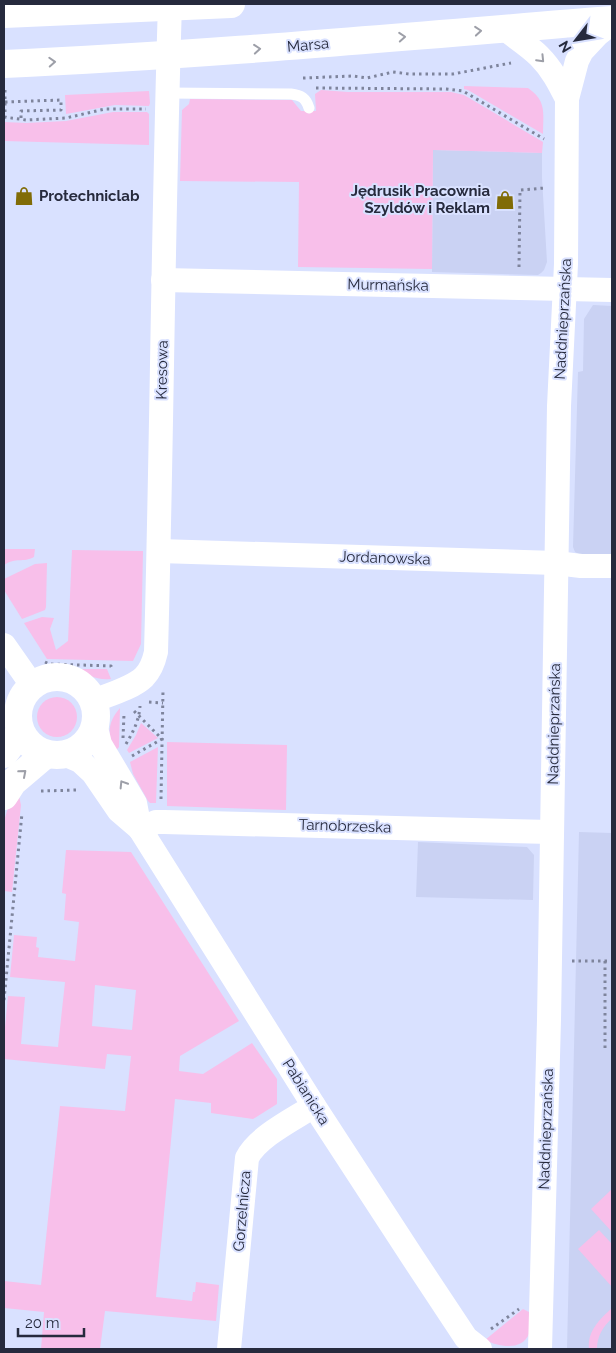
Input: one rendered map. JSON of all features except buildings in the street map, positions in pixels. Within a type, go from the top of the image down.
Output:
[{"type":"main road","points":[[4,14],[231,4]]},
{"type":"main road","name":"Marsa","points":[[4,77],[138,58],[612,22]]},
{"type":"main road","points":[[13,804],[17,779],[56,754],[76,751],[85,745],[90,738],[94,712],[82,686],[64,677],[45,678],[32,685],[22,698],[18,709],[17,721],[20,732],[31,746],[56,754]]},
{"type":"main road","points":[[4,754],[20,732]]},
{"type":"street","name":"Kresowa","points":[[94,712],[122,690],[144,677],[153,662],[156,652],[170,4]]},
{"type":"street","name":"Naddnieprzańska","points":[[540,1349],[549,1020],[559,406],[566,264],[567,99],[577,61],[582,51],[597,34],[612,22]]},
{"type":"street","name":"Naddnieprzańska","points":[[505,29],[551,70],[567,99]]},
{"type":"street","name":"Murmańska","points":[[163,280],[612,290]]},
{"type":"street","name":"Jordanowska","points":[[159,551],[612,566]]},
{"type":"street","points":[[4,645],[32,685]]},
{"type":"street","name":"Pabianicka","points":[[94,712],[100,744],[135,803],[140,829]]},
{"type":"street","name":"Pabianicka","points":[[56,754],[80,761],[93,774],[119,811],[140,829],[314,1106],[466,1338],[482,1342]]},
{"type":"street","name":"Tarnobrzeska","points":[[140,829],[156,822],[164,822],[551,832]]},
{"type":"street","name":"Gorzelnicza","points":[[229,1349],[247,1158],[259,1142],[314,1106]]},
{"type":"lane","points":[[167,93],[298,94],[309,108]]},
{"type":"path","points":[[353,76],[367,78],[392,72],[453,74],[509,64],[533,52]]},
{"type":"path","points":[[4,77],[5,117],[21,119],[66,118],[105,109],[149,109]]},
{"type":"path","points":[[321,89],[437,89],[463,91],[546,141]]},
{"type":"path","points":[[5,102],[61,100],[61,110],[21,112],[21,119]]},
{"type":"path","points":[[519,263],[520,190],[548,188]]},
{"type":"path","points":[[141,702],[163,703]]},
{"type":"path","points":[[129,706],[162,739],[131,757]]},
{"type":"path","points":[[4,1000],[13,804]]},
{"type":"path","points":[[572,961],[612,960]]},
{"type":"path","points":[[605,961],[605,1051]]},
{"type":"path","points":[[482,1342],[522,1307]]},
{"type":"shaded area","points":[[464,86],[528,88],[538,98],[543,108],[543,134],[464,89]]},
{"type":"shaded area","points":[[321,90],[348,92],[451,92],[464,95],[543,142],[542,153],[433,150],[432,269],[298,267],[299,182],[180,181],[182,110],[189,104],[190,99],[292,100],[301,111],[316,111],[315,94]]},
{"type":"shaded area","points":[[149,91],[149,106],[115,105],[66,114],[65,95]]},
{"type":"shaded area","points":[[113,112],[147,112],[149,114],[149,145],[4,141],[4,122],[66,121]]},
{"type":"shaded area","points":[[433,150],[542,153],[547,262],[541,273],[538,275],[432,272]]},
{"type":"shaded area","points":[[593,305],[612,306],[612,554],[579,554],[575,552],[573,547],[578,372],[583,371],[584,319]]},
{"type":"shaded area","points":[[4,549],[35,549],[34,557],[26,560],[12,561],[4,565]]},
{"type":"shaded area","points":[[72,550],[143,551],[141,644],[133,661],[47,659],[24,623],[42,617],[54,618],[50,629],[56,650],[68,641]]},
{"type":"shaded area","points":[[47,563],[45,610],[22,619],[4,590],[4,579],[35,564]]},
{"type":"shaded area","points":[[75,669],[107,669],[111,679],[97,678]]},
{"type":"shaded area","points":[[61,697],[68,700],[74,706],[77,717],[76,725],[68,734],[61,737],[53,737],[46,734],[38,725],[37,713],[40,706],[49,698]]},
{"type":"shaded area","points":[[120,708],[119,747],[113,754],[110,730],[112,719]]},
{"type":"shaded area","points":[[141,723],[158,738],[129,753],[127,750]]},
{"type":"shaded area","points":[[167,742],[287,745],[286,810],[167,806]]},
{"type":"shaded area","points":[[158,747],[156,803],[150,803],[133,774],[130,762]]},
{"type":"shaded area","points":[[19,796],[21,805],[12,892],[4,891],[4,821],[8,808]]},
{"type":"shaded area","points":[[579,832],[612,833],[612,1349],[567,1349]]},
{"type":"shaded area","points":[[418,842],[527,847],[534,855],[533,900],[416,897]]},
{"type":"shaded area","points":[[66,850],[131,852],[239,1021],[180,1056],[179,1071],[203,1074],[252,1043],[277,1079],[277,1104],[253,1119],[211,1113],[211,1103],[175,1099],[156,1297],[192,1301],[196,1282],[219,1285],[216,1321],[105,1311],[100,1349],[41,1349],[44,1312],[4,1308],[4,1281],[41,1285],[60,1106],[125,1111],[131,1056],[107,1054],[105,1069],[4,1059],[8,996],[25,997],[21,1044],[58,1047],[65,982],[10,977],[14,935],[37,937],[38,957],[75,961],[79,922],[64,920],[66,894],[62,893]],"holes":[[[95,985],[136,990],[132,1030],[92,1026]]]},
{"type":"shaded area","points":[[612,1189],[612,1232],[591,1209]]},
{"type":"shaded area","points":[[599,1230],[612,1244],[612,1287],[578,1249]]},
{"type":"shaded area","points":[[612,1308],[612,1318],[601,1332],[597,1349],[589,1349],[592,1331]]},
{"type":"shaded area","points":[[523,1309],[531,1313],[530,1329],[526,1339],[521,1343],[510,1346],[503,1346],[485,1340]]},
{"type":"place","name":"Protechniclab","points":[[24,196]]},
{"type":"place","name":"Jędrusik Pracownia Szyldów i Reklam","points":[[505,200]]}]
